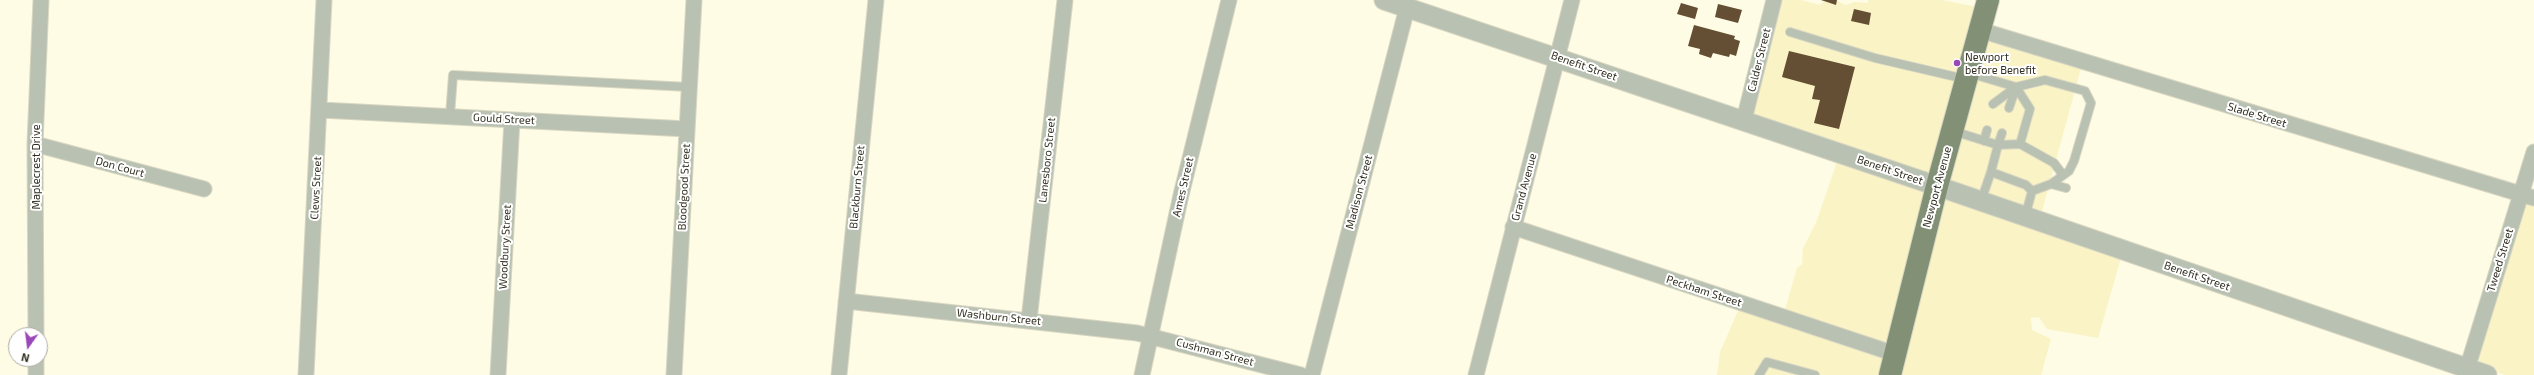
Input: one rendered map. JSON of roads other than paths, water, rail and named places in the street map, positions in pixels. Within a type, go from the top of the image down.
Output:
[{"type":"main road","name":"Newport Avenue","points":[[1890,375],[1937,186],[1988,0]]},
{"type":"street","name":"Maplecrest Drive","points":[[36,327],[35,144],[41,0]]},
{"type":"street","name":"Clews Street","points":[[306,375],[321,110],[324,0]]},
{"type":"street","name":"Bloodgood Street","points":[[674,375],[694,0]]},
{"type":"street","name":"Blackburn Street","points":[[839,375],[876,0]]},
{"type":"street","name":"Lanesboro Street","points":[[1029,320],[1065,0]]},
{"type":"street","name":"Ames Street","points":[[1142,375],[1152,336],[1181,195],[1229,0]]},
{"type":"street","name":"Benefit Street","points":[[1384,0],[1744,120],[2487,375]]},
{"type":"street","name":"Grand Avenue","points":[[1476,375],[1572,0]]},
{"type":"street","name":"Calder Street","points":[[1744,120],[1774,0]]},
{"type":"street","name":"Madison Street","points":[[1312,375],[1407,8]]},
{"type":"street","name":"Slade Street","points":[[1980,30],[2527,196]]},
{"type":"street","name":"Gould Street","points":[[321,110],[687,129]]},
{"type":"street","name":"Woodbury Street","points":[[498,375],[512,120]]},
{"type":"street","name":"Don Court","points":[[35,144],[204,189]]},
{"type":"street","name":"Tweed Street","points":[[2467,369],[2527,196],[2534,152]]},
{"type":"street","name":"Peckham Street","points":[[1513,227],[1895,354]]},
{"type":"street","name":"Washburn Street","points":[[846,301],[1029,320],[1152,336]]},
{"type":"street","name":"Cushman Street","points":[[1152,336],[1302,375]]},
{"type":"lane","points":[[1790,32],[1875,58],[2016,87],[2030,109],[2020,144]]},
{"type":"lane","points":[[450,116],[453,75],[689,87]]},
{"type":"lane","points":[[1993,104],[2016,87],[2044,80],[2085,91],[2091,103],[2074,161],[2069,171],[2051,184],[2032,191]]},
{"type":"lane","points":[[2009,108],[2016,87]]},
{"type":"lane","points":[[1984,141],[1987,130]]},
{"type":"lane","points":[[1952,131],[1998,145],[2020,144],[2054,164],[2063,175]]},
{"type":"lane","points":[[1981,201],[2002,133]]},
{"type":"lane","points":[[1991,172],[2026,184],[2032,191],[2032,198],[2025,217]]},
{"type":"lane","points":[[2051,184],[2066,188]]},
{"type":"lane","points":[[1759,375],[1767,362],[1815,375]]},
{"type":"place","name":"Newport before Benefit","points":[[1957,63]]}]
